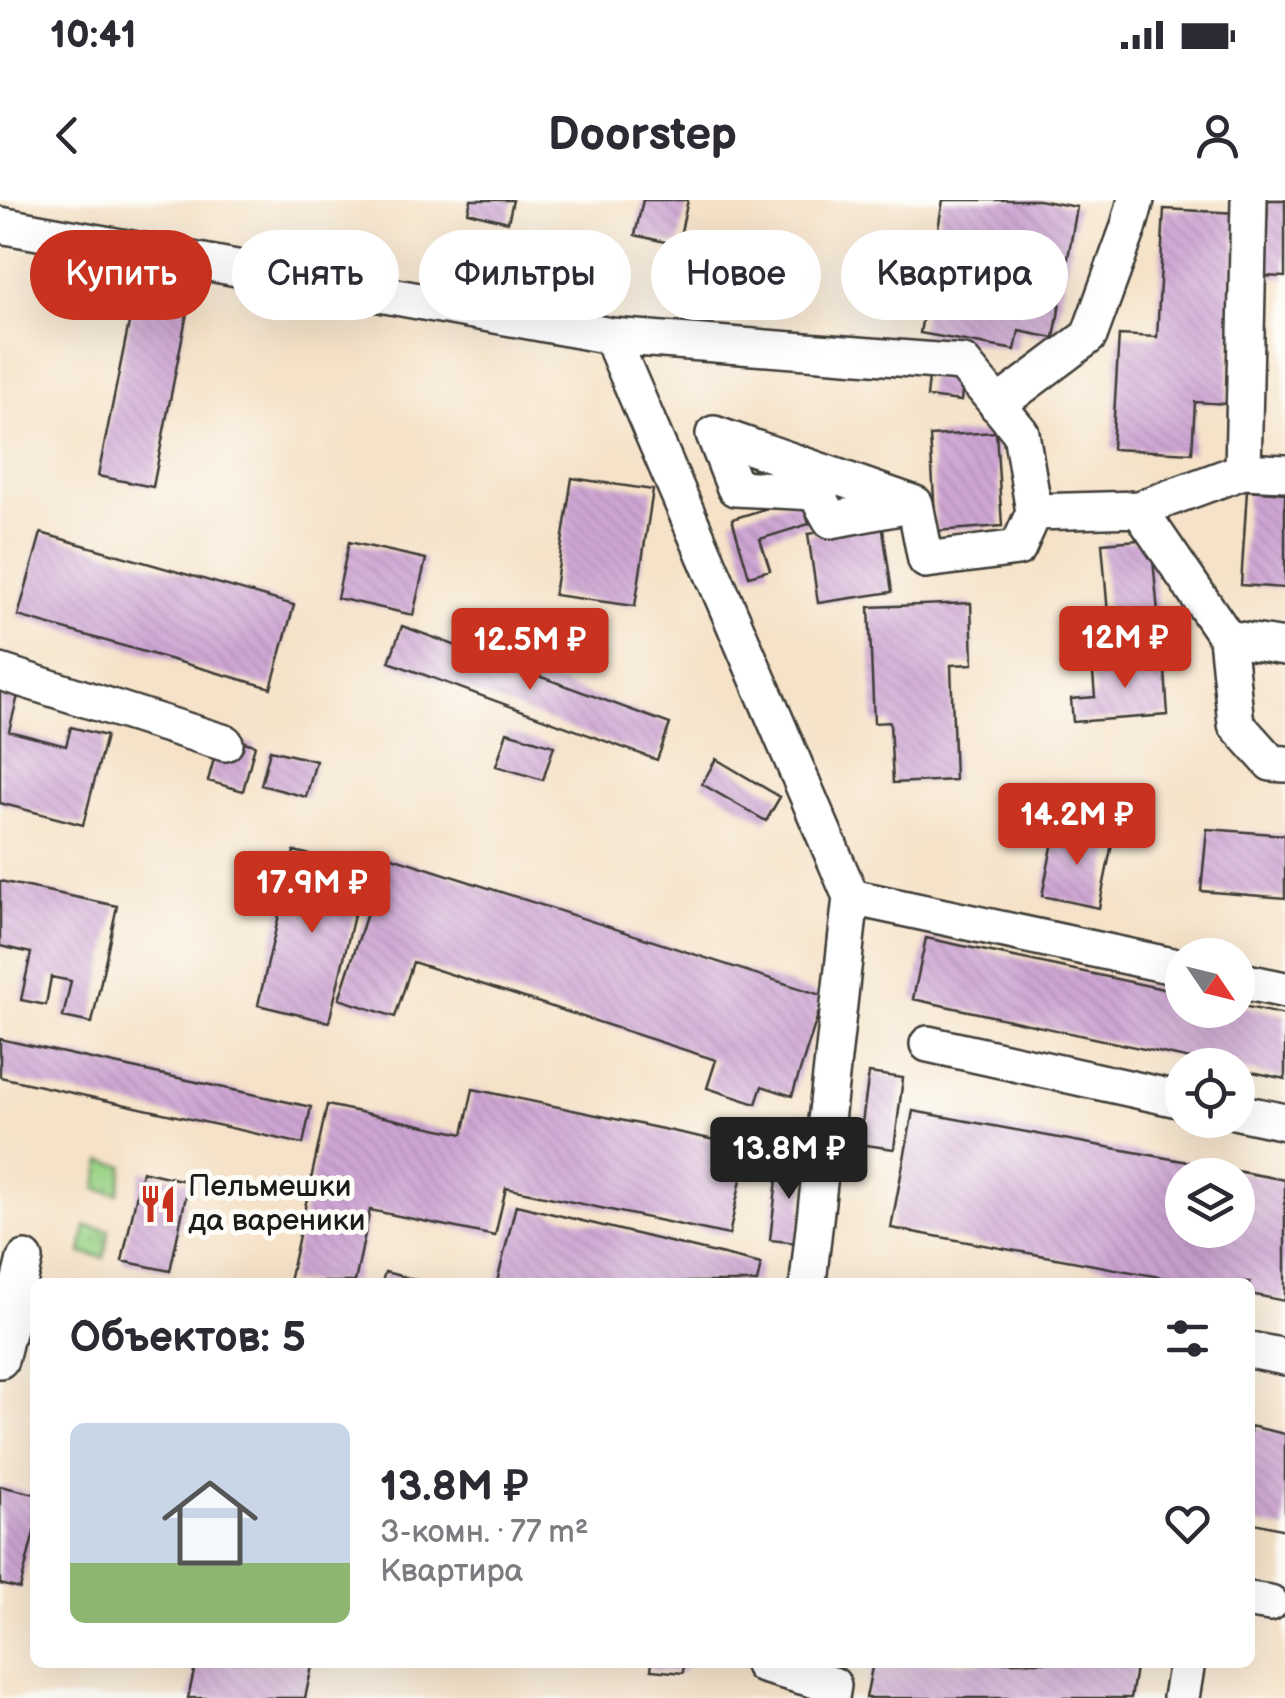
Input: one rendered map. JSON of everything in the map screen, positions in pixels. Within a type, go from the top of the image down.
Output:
[{"type":"street","points":[[998,405],[1090,336],[1136,200]]},
{"type":"street","points":[[1243,471],[1249,200]]},
{"type":"street","points":[[0,225],[611,336],[963,363],[1021,434],[1034,512],[1018,548],[926,560],[916,504]]},
{"type":"street","points":[[611,336],[851,897],[808,1278]]},
{"type":"street","points":[[714,434],[916,504],[830,520],[815,492],[734,488],[714,434]]},
{"type":"street","points":[[1034,512],[1138,509],[1243,471],[1285,473]]},
{"type":"street","points":[[1138,509],[1228,638],[1236,724],[1271,763],[1285,764]]},
{"type":"street","points":[[1228,638],[1285,647]]},
{"type":"street","points":[[0,672],[224,743]]},
{"type":"street","points":[[851,897],[1165,964]]},
{"type":"street","points":[[1255,984],[1285,990]]},
{"type":"street","points":[[928,1044],[1165,1096]]},
{"type":"street","points":[[1255,1116],[1285,1122]]},
{"type":"street","points":[[0,1360],[25,1259]]},
{"type":"street","points":[[1255,1351],[1285,1357]]},
{"type":"street","points":[[774,1668],[833,1685],[831,1698]]},
{"type":"street","points":[[1181,1698],[1186,1668]]},
{"type":"green space","points":[[102,1161],[124,1166],[118,1194],[96,1189]]},
{"type":"green space","points":[[86,1226],[109,1230],[104,1258],[81,1253]]},
{"type":"building","points":[[471,200],[513,200],[508,222],[468,212]]},
{"type":"building","points":[[643,200],[688,200],[681,230],[651,230],[651,239],[635,235]]},
{"type":"building","points":[[943,200],[1038,200],[1077,207],[1068,258],[1068,230],[938,230]]},
{"type":"building","points":[[1268,200],[1285,200],[1285,277],[1264,276]]},
{"type":"building","points":[[1164,209],[1237,213],[1227,404],[1195,402],[1192,453],[1112,449],[1119,335],[1157,337]]},
{"type":"building","points":[[130,320],[186,320],[153,487],[98,476]]},
{"type":"building","points":[[922,320],[1057,320],[1054,338],[1019,331],[1015,350],[920,333]]},
{"type":"building","points":[[929,377],[963,381],[961,401],[927,397]]},
{"type":"building","points":[[996,432],[1002,526],[936,531],[930,436]]},
{"type":"building","points":[[572,478],[653,490],[635,606],[554,595]]},
{"type":"building","points":[[1247,490],[1285,493],[1285,588],[1241,585]]},
{"type":"building","points":[[801,498],[809,524],[760,539],[770,570],[749,576],[732,519]]},
{"type":"building","points":[[882,523],[892,592],[818,603],[808,534]]},
{"type":"building","points":[[41,533],[294,605],[271,688],[18,616]]},
{"type":"building","points":[[1151,539],[1160,633],[1110,638],[1102,543]]},
{"type":"building","points":[[349,542],[426,559],[413,615],[337,598]]},
{"type":"building","points":[[971,603],[973,664],[951,665],[955,780],[893,783],[890,722],[874,723],[869,607]]},
{"type":"building","points":[[402,626],[670,724],[657,760],[389,662]]},
{"type":"building","points":[[1164,656],[1168,715],[1073,722],[1071,699],[1095,697],[1092,662]]},
{"type":"building","points":[[0,669],[24,672],[9,731],[66,746],[71,727],[106,736],[83,825],[0,803]]},
{"type":"building","points":[[507,732],[554,746],[543,780],[496,766]]},
{"type":"building","points":[[220,736],[255,745],[243,791],[208,781]]},
{"type":"building","points":[[270,750],[316,761],[306,797],[261,785]]},
{"type":"building","points":[[716,759],[780,797],[766,821],[702,784]]},
{"type":"building","points":[[1056,827],[1113,839],[1099,908],[1042,896]]},
{"type":"building","points":[[1207,829],[1285,835],[1285,898],[1201,891]]},
{"type":"building","points":[[294,851],[365,868],[329,1022],[258,1005]]},
{"type":"building","points":[[386,855],[824,996],[792,1096],[762,1086],[756,1104],[707,1088],[716,1060],[413,962],[395,1017],[339,999]]},
{"type":"building","points":[[0,881],[117,906],[92,1023],[63,1017],[71,981],[51,977],[46,1005],[21,1000],[31,953],[0,946]]},
{"type":"building","points":[[926,938],[1165,989],[1165,1028],[1255,1028],[1255,1009],[1285,1015],[1285,1079],[1255,1073],[1255,1048],[1165,1048],[1165,1054],[913,999]]},
{"type":"building","points":[[0,1039],[311,1107],[303,1144],[0,1077]]},
{"type":"building","points":[[869,1073],[903,1078],[894,1149],[859,1144]]},
{"type":"building","points":[[473,1089],[748,1147],[729,1235],[506,1188],[495,1236],[370,1210],[356,1278],[290,1278],[327,1105],[463,1134]]},
{"type":"building","points":[[913,1111],[1166,1158],[1165,1248],[1255,1248],[1255,1174],[1285,1180],[1285,1301],[1255,1295],[1255,1278],[1165,1278],[891,1228]]},
{"type":"building","points":[[779,1162],[807,1165],[798,1243],[770,1240]]},
{"type":"building","points":[[142,1171],[189,1182],[170,1271],[122,1261]]},
{"type":"building","points":[[516,1205],[761,1264],[758,1278],[498,1278]]},
{"type":"building","points":[[385,1272],[408,1278],[383,1278]]},
{"type":"building","points":[[1255,1427],[1285,1434],[1285,1530],[1255,1523]]},
{"type":"building","points":[[0,1486],[30,1493],[30,1548],[20,1589],[0,1584]]},
{"type":"building","points":[[195,1668],[312,1668],[305,1698],[188,1698]]},
{"type":"building","points":[[651,1668],[683,1668],[683,1673]]},
{"type":"building","points":[[872,1668],[1136,1668],[1131,1698],[866,1698]]},
{"type":"place","name":"Пельмешки да вареники","points":[[158,1204]]}]
